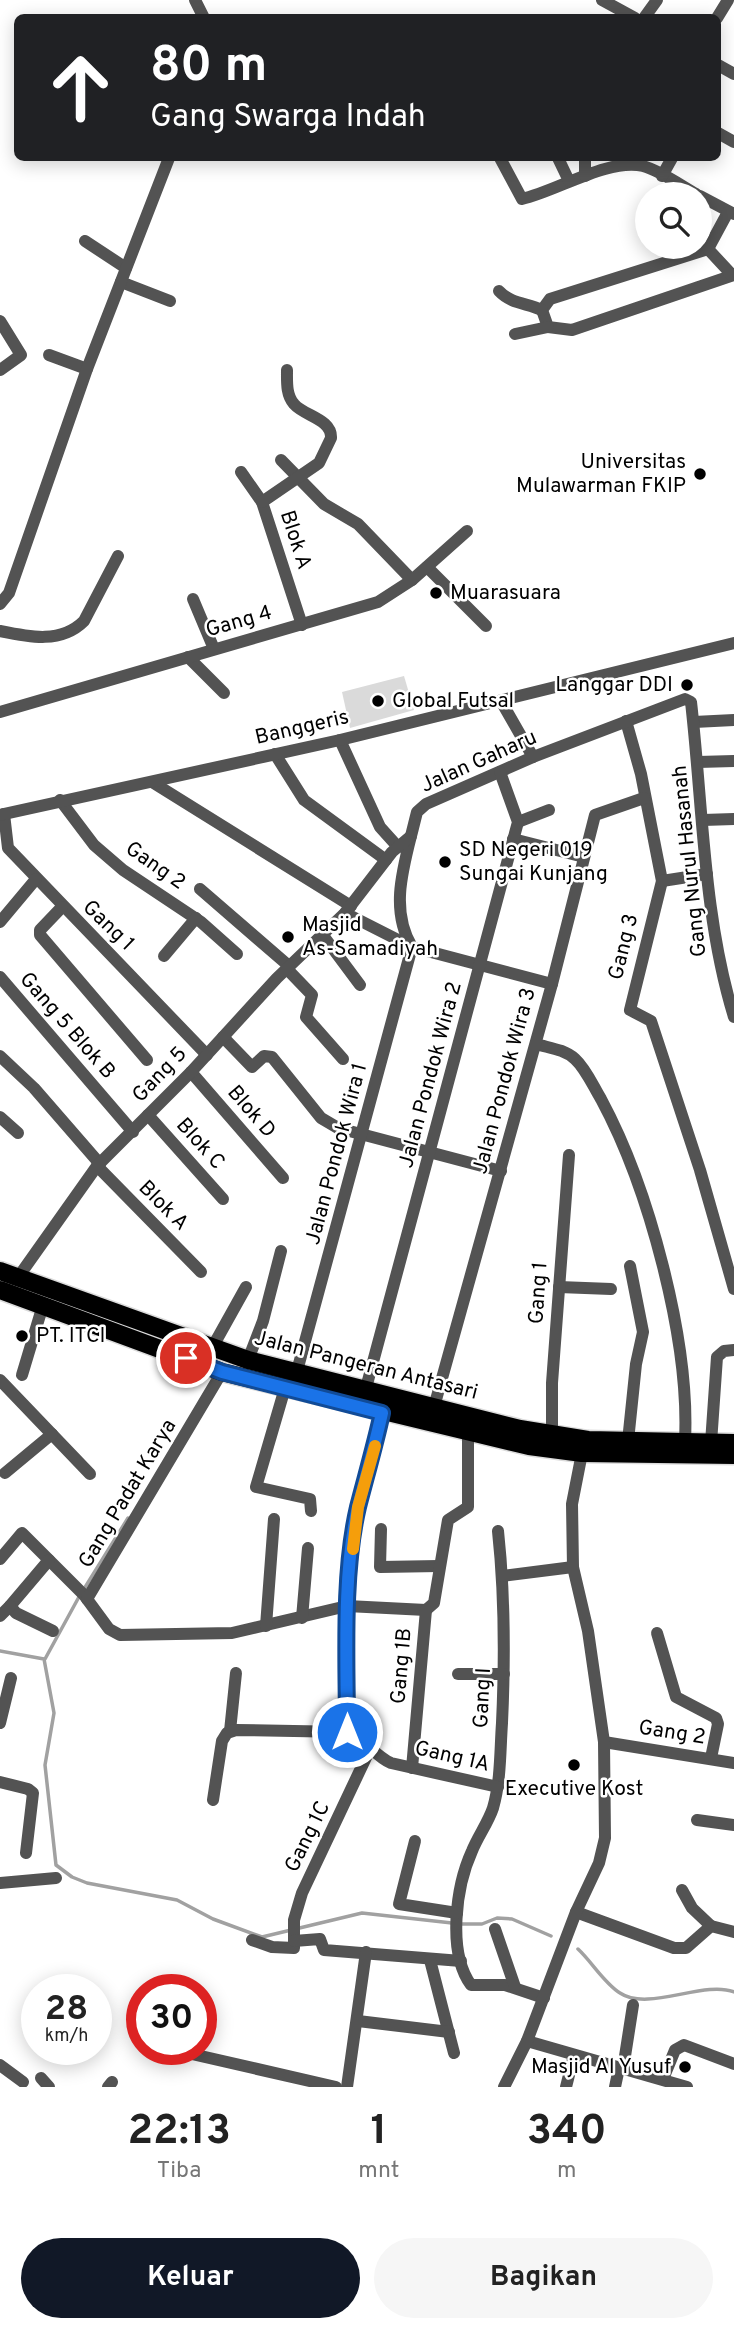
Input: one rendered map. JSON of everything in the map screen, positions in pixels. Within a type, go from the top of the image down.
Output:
[{"type":"highway","name":"Jalan Pangeran Antasari","points":[[0,1271],[248,1360],[552,1435],[628,1441],[734,1443]]},
{"type":"highway","name":"Jalan Pangeran Antasari","points":[[0,1290],[222,1372],[382,1413],[529,1446],[582,1453],[734,1455]]},
{"type":"highway","points":[[198,1363],[208,1347]]},
{"type":"street","points":[[603,0],[628,14]]},
{"type":"street","points":[[0,604],[9,593],[87,369],[168,161]]},
{"type":"street","points":[[502,161],[520,198],[586,176],[635,165],[673,182]]},
{"type":"street","points":[[559,161],[569,181]]},
{"type":"street","points":[[584,161],[586,176]]},
{"type":"street","points":[[662,176],[670,161]]},
{"type":"street","points":[[712,203],[731,213],[712,243]]},
{"type":"street","points":[[85,241],[126,268]]},
{"type":"street","points":[[516,334],[548,327],[572,330],[733,275],[712,253]]},
{"type":"street","points":[[542,310],[550,299],[676,259]]},
{"type":"street","points":[[121,282],[170,300]]},
{"type":"street","points":[[499,291],[509,301],[529,304],[542,310],[548,327]]},
{"type":"street","points":[[0,321],[21,355],[0,370]]},
{"type":"street","points":[[49,355],[87,369]]},
{"type":"street","points":[[262,502],[319,463],[328,449],[332,433],[322,422],[295,406],[287,389],[287,370]]},
{"type":"street","points":[[281,460],[324,504],[358,524],[412,580]]},
{"type":"street","name":"Blok A","points":[[241,472],[262,502],[302,625]]},
{"type":"street","name":"Gang 4","points":[[0,712],[378,602],[412,580],[467,531]]},
{"type":"street","points":[[0,631],[32,638],[66,634],[78,628],[85,621],[118,556]]},
{"type":"street","points":[[427,567],[486,626]]},
{"type":"street","points":[[193,599],[214,649]]},
{"type":"street","name":"Banggeris","points":[[2,815],[340,740],[647,662],[734,643]]},
{"type":"street","points":[[188,657],[224,693]]},
{"type":"street","name":"Jalan Gaharu","points":[[412,947],[402,927],[399,902],[417,813],[426,804],[533,757],[688,700]]},
{"type":"street","name":"Gang Nurul Hasanah","points":[[688,700],[694,722],[707,874],[719,957],[734,1017]]},
{"type":"street","points":[[501,701],[533,757]]},
{"type":"street","points":[[694,722],[734,720]]},
{"type":"street","name":"Gang 3","points":[[626,721],[662,881],[630,1010],[651,1021],[734,1289]]},
{"type":"street","points":[[340,740],[380,827],[398,847]]},
{"type":"street","points":[[275,754],[304,800],[386,860]]},
{"type":"street","points":[[698,762],[734,761]]},
{"type":"street","points":[[500,772],[518,822],[549,810]]},
{"type":"street","points":[[152,782],[348,910],[412,947],[552,984]]},
{"type":"street","name":"Jalan Pondok Wira 3","points":[[434,1407],[536,1044],[596,813],[644,798]]},
{"type":"street","name":"Gang 2","points":[[60,800],[104,853],[196,918],[237,954]]},
{"type":"street","name":"Gang 1","points":[[2,815],[8,849],[207,1055]]},
{"type":"street","points":[[703,820],[734,819]]},
{"type":"street","name":"Jalan Pondok Wira 2","points":[[366,1388],[518,822]]},
{"type":"street","name":"Gang 5","points":[[19,1276],[99,1165],[288,968],[348,910],[386,860],[411,836]]},
{"type":"street","points":[[513,839],[584,856]]},
{"type":"street","points":[[662,881],[707,874]]},
{"type":"street","points":[[0,922],[36,879]]},
{"type":"street","points":[[200,888],[288,968],[312,995],[306,1017],[343,1059]]},
{"type":"street","points":[[62,907],[40,930],[40,935],[147,1060]]},
{"type":"street","points":[[164,956],[196,918]]},
{"type":"street","points":[[322,934],[360,985]]},
{"type":"street","name":"Jalan Pondok Wira 1","points":[[297,1371],[412,947]]},
{"type":"street","name":"Gang 5 Blok B","points":[[0,977],[133,1132]]},
{"type":"street","points":[[223,1037],[252,1066],[264,1056],[272,1057],[327,1123],[362,1135],[501,1171]]},
{"type":"street","points":[[536,1044],[559,1049],[577,1060],[613,1122],[647,1214],[676,1324],[687,1419],[685,1441]]},
{"type":"street","name":"Blok A","points":[[0,1056],[34,1088],[99,1165],[201,1272]]},
{"type":"street","name":"Blok D","points":[[191,1072],[283,1178]]},
{"type":"street","name":"Blok C","points":[[148,1115],[223,1199]]},
{"type":"street","points":[[0,1116],[18,1133]]},
{"type":"street","name":"Gang 1","points":[[552,1435],[552,1383],[569,1155]]},
{"type":"street","points":[[248,1360],[263,1321],[281,1251]]},
{"type":"street","points":[[628,1441],[636,1364],[643,1332],[630,1266]]},
{"type":"street","points":[[208,1347],[246,1287]]},
{"type":"street","points":[[559,1287],[611,1289]]},
{"type":"street","points":[[22,1375],[43,1305]]},
{"type":"street","points":[[712,1443],[717,1357],[724,1350],[734,1350]]},
{"type":"street","name":"Gang Padat Karya","points":[[83,1595],[222,1372]]},
{"type":"street","points":[[0,1380],[90,1474]]},
{"type":"street","points":[[285,1388],[256,1487],[310,1499],[311,1511]]},
{"type":"street","points":[[229,1731],[347,1732],[347,1606],[358,1507],[382,1413]]},
{"type":"street","name":"Gang 1B","points":[[412,1768],[426,1610],[435,1602],[448,1520],[468,1507],[468,1432]]},
{"type":"street","points":[[5,1474],[52,1434]]},
{"type":"street","points":[[504,2087],[527,2041],[576,1912],[599,1863],[605,1838],[604,1742],[588,1631],[573,1567],[572,1504],[582,1453]]},
{"type":"street","points":[[266,1626],[274,1519]]},
{"type":"street","points":[[381,1529],[380,1567],[439,1566]]},
{"type":"street","name":"Gang I","points":[[461,1961],[457,1930],[458,1899],[471,1853],[487,1823],[498,1787],[504,1674],[502,1576],[498,1531]]},
{"type":"street","points":[[0,1559],[22,1533],[83,1595],[109,1629],[120,1635],[210,1634],[266,1626],[347,1606],[426,1610]]},
{"type":"street","points":[[302,1618],[308,1548]]},
{"type":"street","points":[[0,1616],[49,1560]]},
{"type":"street","points":[[502,1576],[573,1567]]},
{"type":"street","points":[[10,1606],[16,1613],[52,1632]]},
{"type":"street","points":[[657,1633],[676,1697],[716,1718],[718,1724],[711,1758]]},
{"type":"street","points":[[213,1800],[222,1741],[229,1731],[236,1673]]},
{"type":"street","points":[[458,1674],[504,1674]]},
{"type":"street","points":[[0,1723],[11,1678]]},
{"type":"street","name":"Gang 1A","points":[[347,1732],[362,1738],[381,1758],[412,1768],[498,1787]]},
{"type":"street","name":"Gang 2","points":[[604,1742],[734,1763]]},
{"type":"street","name":"Gang 1C","points":[[294,1943],[294,1925],[302,1893],[371,1747]]},
{"type":"street","points":[[0,1782],[28,1789],[33,1793],[26,1853]]},
{"type":"street","points":[[697,1820],[734,1825]]},
{"type":"street","points":[[415,1841],[399,1904],[457,1915]]},
{"type":"street","points":[[0,1883],[56,1878]]},
{"type":"street","points":[[682,1890],[692,1908],[709,1926],[734,1931]]},
{"type":"street","points":[[576,1912],[674,1948],[686,1948],[709,1926]]},
{"type":"street","points":[[495,1928],[515,1987]]},
{"type":"street","points":[[252,1940],[272,1947],[320,1939],[324,1950],[461,1961],[469,1982],[474,1986],[515,1987],[544,1998]]},
{"type":"street","points":[[347,2087],[366,1952]]},
{"type":"street","points":[[430,1960],[454,2053]]},
{"type":"street","points":[[615,2087],[633,2005]]},
{"type":"street","points":[[358,2021],[449,2032]]},
{"type":"street","points":[[527,2041],[687,2087]]},
{"type":"street","points":[[663,2079],[675,2050],[684,2045],[734,2064]]},
{"type":"street","points":[[566,2087],[574,2054]]},
{"type":"street","points":[[217,2060],[336,2087]]},
{"type":"street","points":[[0,2065],[23,2082]]},
{"type":"shaded area","name":"Global Futsal","points":[[404,676],[414,710],[350,728],[342,692]]},
{"type":"waterway","points":[[84,1589],[128,1518]]},
{"type":"waterway","points":[[45,1659],[80,1595]]},
{"type":"waterway","points":[[0,1651],[44,1659],[54,1713],[45,1765],[56,1865],[72,1877],[87,1883],[177,1900],[213,1919],[262,1937],[362,1913],[452,1923]]},
{"type":"waterway","points":[[460,1924],[482,1924],[497,1918],[512,1919],[551,1936]]},
{"type":"waterway","points":[[578,1949],[614,1989],[632,1998],[660,1998],[722,1989],[734,1992]]},
{"type":"slow traffic","points":[[353,1549],[358,1507],[375,1446]]},
{"type":"place","name":"Universitas Mulawarman FKIP","points":[[700,474]]},
{"type":"place","name":"Muarasuara","points":[[436,593]]},
{"type":"place","name":"Langgar DDI","points":[[687,685]]},
{"type":"place","name":"Global Futsal","points":[[378,701]]},
{"type":"place","name":"SD Negeri 019 Sungai Kunjang","points":[[445,862]]},
{"type":"place","name":"Masjid As-Samadiyah","points":[[288,937]]},
{"type":"place","name":"PT. ITCI","points":[[22,1336]]},
{"type":"place","name":"Executive Kost","points":[[574,1765]]},
{"type":"place","name":"Masjid Al Yusuf","points":[[685,2067]]},
{"type":"route","points":[[186,1358],[222,1372],[382,1413],[369,1473],[358,1507],[352,1557],[347,1606],[347,1732]]}]
